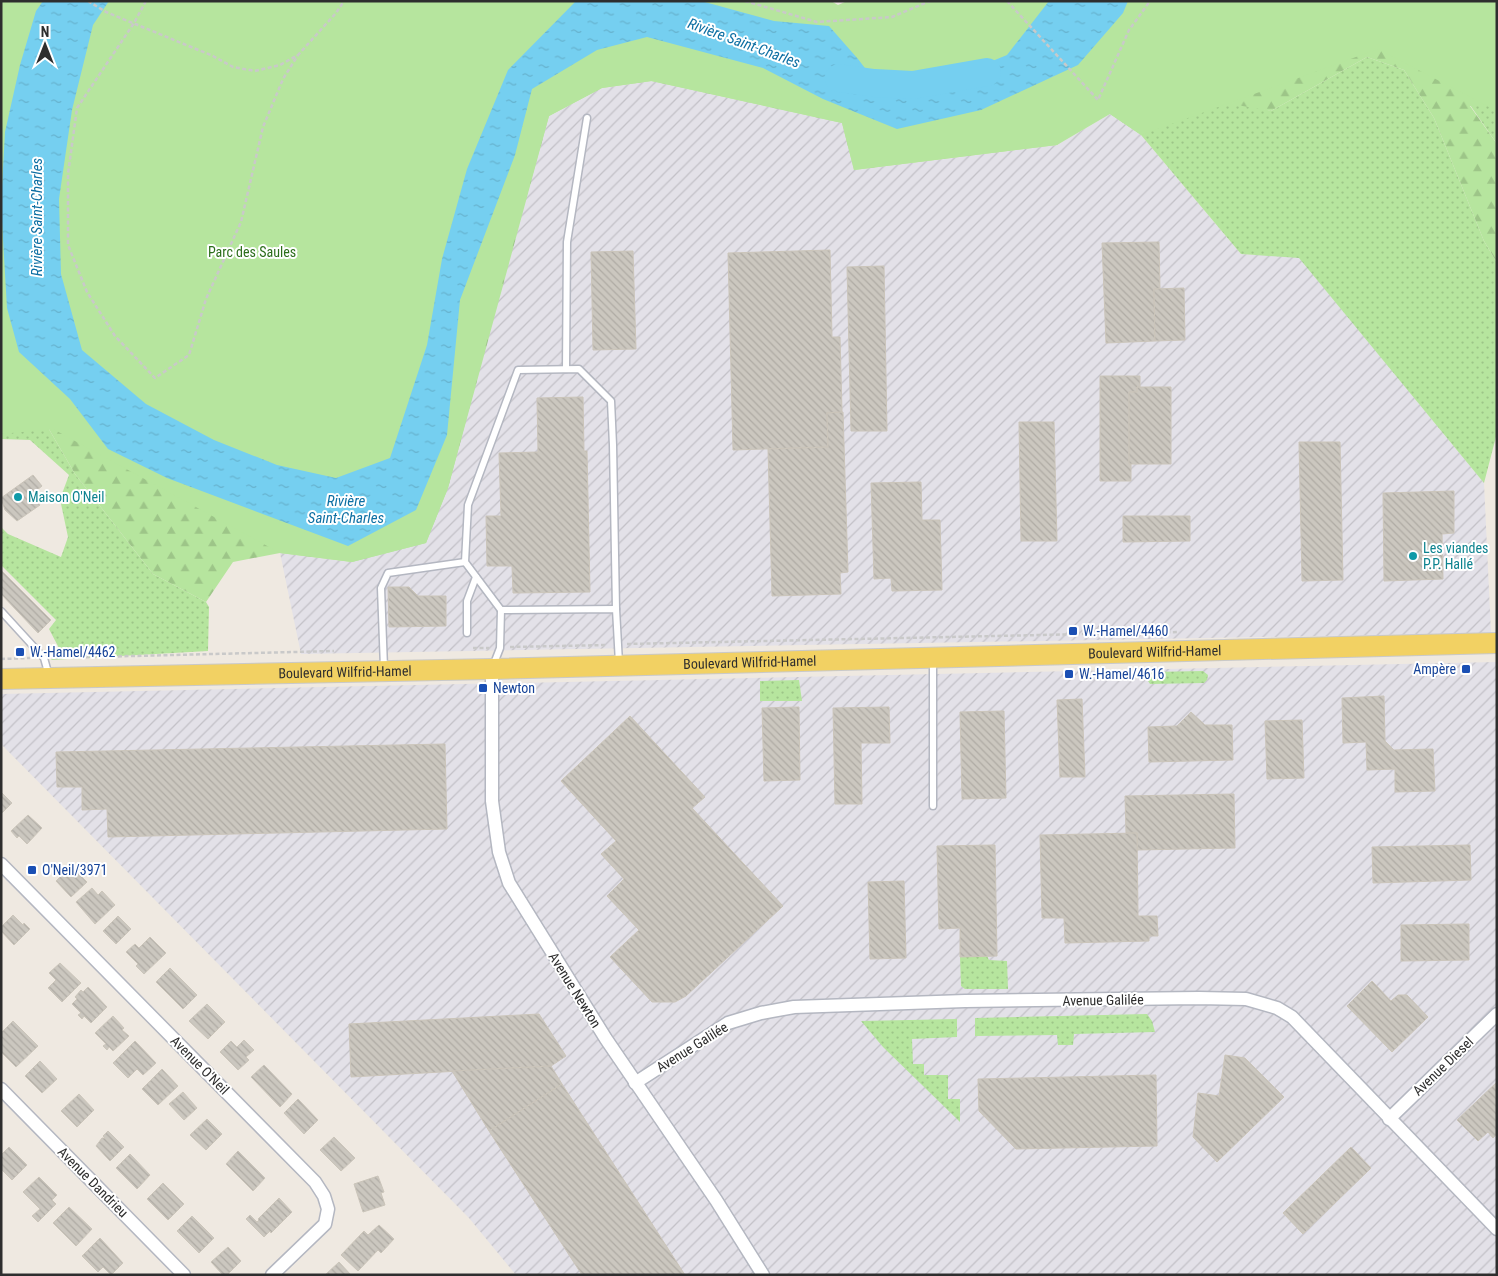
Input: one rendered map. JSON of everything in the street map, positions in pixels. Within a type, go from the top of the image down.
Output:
[{"type":"main road","name":"Boulevard Wilfrid-Hamel","points":[[1,679],[384,672],[1497,643]]},
{"type":"street","name":"Avenue Newton","points":[[492,669],[492,801],[499,852],[509,884],[635,1083],[716,1200],[763,1275]]},
{"type":"street","name":"Avenue O'Neil","points":[[1,864],[315,1182],[324,1196],[328,1209],[325,1224],[272,1275]]},
{"type":"street","name":"Avenue Galilée","points":[[635,1083],[728,1023],[761,1013],[794,1007],[965,1001],[1246,998],[1277,1008],[1292,1017],[1497,1229]]},
{"type":"street","name":"Avenue Diesel","points":[[1389,1119],[1497,1014]]},
{"type":"street","name":"Avenue Dandrieu","points":[[1,1089],[184,1275]]},
{"type":"lane","points":[[566,369],[567,242],[586,118]]},
{"type":"lane","points":[[492,669],[500,648],[501,610],[465,562],[468,505],[518,370],[579,369],[611,401],[619,665]]},
{"type":"lane","points":[[384,672],[381,588],[388,573],[465,562]]},
{"type":"lane","points":[[467,633],[467,601],[476,577]]},
{"type":"lane","points":[[501,610],[616,609]]},
{"type":"lane","points":[[1,611],[44,658],[50,678]]},
{"type":"lane","points":[[933,657],[933,806]]},
{"type":"path","points":[[88,1],[106,12],[212,56],[233,67],[255,71],[280,66],[298,55]]},
{"type":"path","points":[[146,1],[134,23],[77,108],[68,174],[68,245],[87,292],[115,336],[155,378],[189,355],[206,299],[242,222],[263,127],[283,79],[298,55],[336,13],[344,1]]},
{"type":"path","points":[[744,1],[817,22],[892,17],[930,1]]},
{"type":"path","points":[[1007,1],[1098,100],[1129,30],[1150,1]]},
{"type":"path","points":[[643,644],[1154,633]]},
{"type":"path","points":[[510,647],[597,645]]},
{"type":"path","points":[[473,648],[483,648]]},
{"type":"path","points":[[1,659],[334,651]]},
{"type":"shaded area","points":[[652,81],[842,123],[854,170],[1057,145],[1110,114],[1141,135],[1241,254],[1299,257],[1484,483],[1491,633],[301,654],[280,553],[352,562],[501,288],[549,116],[602,88]]},
{"type":"shaded area","points":[[1497,662],[1497,1275],[516,1275],[469,1218],[1,744],[1,694]]},
{"type":"green space","name":"Parc des Saules","points":[[1,1],[831,1],[838,5],[847,1],[1497,1],[1497,111],[1378,49],[1141,135],[1110,114],[1057,145],[854,170],[842,123],[652,81],[602,88],[549,116],[448,488],[426,543],[352,562],[280,553],[53,429],[1,434]]},
{"type":"green space","name":"Parc des Saules","points":[[1497,1],[1493,105],[1470,106],[1497,144],[1497,263],[1484,241],[1434,118],[1404,70],[1367,57],[1271,111],[1220,102],[1145,76],[1057,145],[854,170],[842,123],[651,81],[602,88],[549,116],[448,488],[426,543],[352,562],[280,553],[233,562],[206,602],[153,574],[75,474],[46,424],[1,18],[531,89]]},
{"type":"green space","points":[[1367,57],[1404,70],[1434,118],[1484,241],[1497,263],[1497,433],[1484,483],[1299,258],[1241,254],[1141,135],[1110,114],[1145,76],[1271,111]]},
{"type":"green space","points":[[1470,105],[1497,106],[1497,144]]},
{"type":"green space","points":[[1,405],[46,424],[75,474],[153,574],[206,602],[209,607],[208,651],[51,660],[60,650],[49,629],[56,620],[1,565],[1,527],[8,534],[61,557],[68,537],[60,499],[69,475],[30,440],[1,439]]},
{"type":"green space","points":[[1203,671],[1208,675],[1204,683],[1150,684],[1148,681],[1150,672]]},
{"type":"green space","points":[[799,680],[802,701],[760,701],[760,681]]},
{"type":"green space","points":[[987,956],[989,960],[1007,961],[1008,989],[965,989],[961,986],[960,957]]},
{"type":"green space","points":[[1147,1014],[1152,1021],[1155,1032],[1074,1034],[1073,1045],[1058,1045],[1057,1035],[975,1036],[975,1018]]},
{"type":"green space","points":[[957,1019],[957,1037],[912,1039],[913,1064],[924,1064],[924,1075],[948,1075],[948,1099],[960,1099],[960,1122],[883,1047],[861,1021]]},
{"type":"water","name":"Rivière Saint-Charles","points":[[43,1],[109,1],[93,25],[72,110],[59,199],[61,274],[82,350],[146,404],[214,440],[277,465],[336,478],[390,458],[427,345],[442,259],[467,169],[508,70],[576,1],[701,1],[774,21],[829,26],[880,88],[941,82],[1007,55],[1049,1],[1128,1],[1123,13],[1078,65],[981,110],[897,129],[823,99],[763,68],[647,37],[597,50],[532,89],[515,155],[460,300],[447,435],[416,510],[348,546],[167,478],[108,449],[70,399],[19,352],[7,308],[1,205],[5,132],[20,65],[36,11]]},
{"type":"building","points":[[1159,242],[1160,289],[1154,289],[1155,341],[1106,343],[1102,243]]},
{"type":"building","points":[[830,250],[832,337],[840,337],[842,412],[827,413],[828,447],[733,450],[728,253]]},
{"type":"building","points":[[633,251],[636,349],[593,350],[591,252]]},
{"type":"building","points":[[884,266],[887,431],[851,431],[847,267]]},
{"type":"building","points":[[1184,288],[1185,340],[1155,341],[1154,289]]},
{"type":"building","points":[[1100,376],[1140,376],[1140,387],[1137,387],[1137,392],[1129,392],[1129,464],[1131,464],[1131,481],[1100,481]]},
{"type":"building","points":[[1137,387],[1171,387],[1171,464],[1129,464],[1129,392],[1137,392]]},
{"type":"building","points":[[583,397],[584,451],[587,451],[590,592],[513,593],[512,566],[487,566],[486,516],[501,516],[499,453],[538,452],[537,398]]},
{"type":"building","points":[[843,412],[848,572],[840,573],[841,594],[772,596],[768,449],[828,447],[827,413]]},
{"type":"building","points":[[1019,422],[1054,422],[1057,541],[1021,541]]},
{"type":"building","points":[[1299,442],[1340,442],[1343,580],[1302,581]]},
{"type":"building","name":"Maison O'Neil","points":[[33,475],[42,486],[31,495],[40,505],[17,521],[5,510],[1,498]]},
{"type":"building","points":[[921,482],[922,520],[940,520],[942,590],[892,591],[891,578],[874,579],[871,483]]},
{"type":"building","name":"Les viandes P.P. Hallé","points":[[1454,491],[1454,533],[1442,534],[1443,579],[1384,581],[1383,493]]},
{"type":"building","points":[[1123,516],[1190,516],[1190,541],[1123,542]]},
{"type":"building","points":[[1,570],[51,620],[38,633],[1,594]]},
{"type":"building","points":[[388,587],[409,587],[418,596],[446,596],[446,626],[389,627]]},
{"type":"building","points":[[1384,696],[1385,741],[1394,750],[1433,749],[1435,791],[1395,792],[1395,769],[1367,770],[1366,742],[1343,743],[1342,698]]},
{"type":"building","points":[[1082,699],[1085,777],[1060,777],[1057,700]]},
{"type":"building","points":[[799,707],[800,780],[764,781],[762,708]]},
{"type":"building","points":[[889,707],[890,743],[861,743],[862,804],[835,804],[833,708]]},
{"type":"building","points":[[1004,711],[1006,798],[962,799],[960,712]]},
{"type":"building","points":[[1191,712],[1205,725],[1232,725],[1233,760],[1149,762],[1148,727],[1177,726]]},
{"type":"building","points":[[630,716],[705,797],[692,808],[783,906],[686,996],[675,1002],[652,1002],[610,957],[639,930],[607,896],[624,879],[601,854],[616,841],[561,781]]},
{"type":"building","points":[[1302,720],[1304,778],[1267,779],[1265,721]]},
{"type":"building","points":[[445,744],[447,829],[108,837],[107,809],[82,810],[82,787],[57,787],[56,752]]},
{"type":"building","points":[[1,792],[12,803],[1,814]]},
{"type":"building","points":[[1234,794],[1235,848],[1137,850],[1137,833],[1126,833],[1125,796]]},
{"type":"building","points":[[28,815],[42,828],[27,844],[19,836],[17,838],[11,831]]},
{"type":"building","points":[[1137,833],[1138,916],[1157,916],[1158,936],[1149,936],[1149,941],[1065,943],[1064,918],[1042,918],[1040,835]]},
{"type":"building","points":[[995,845],[997,956],[960,957],[960,928],[939,929],[937,846]]},
{"type":"building","points":[[1470,845],[1471,880],[1373,883],[1372,847]]},
{"type":"building","points":[[71,866],[87,882],[71,897],[56,881]]},
{"type":"building","points":[[904,881],[906,958],[870,959],[868,882]]},
{"type":"building","points":[[92,888],[98,895],[102,891],[115,905],[95,924],[76,902]]},
{"type":"building","points":[[13,915],[30,929],[14,945],[1,931],[1,927]]},
{"type":"building","points":[[118,916],[131,929],[116,944],[103,931]]},
{"type":"building","points":[[1469,924],[1469,960],[1401,961],[1401,925]]},
{"type":"building","points":[[150,937],[166,953],[144,974],[136,966],[138,964],[126,952],[135,944],[139,948]]},
{"type":"building","points":[[60,963],[81,983],[62,1002],[48,988],[56,980],[49,973]]},
{"type":"building","points":[[170,968],[197,995],[183,1009],[156,982]]},
{"type":"building","points":[[1372,981],[1391,1001],[1398,995],[1407,995],[1428,1017],[1392,1052],[1347,1006]]},
{"type":"building","points":[[88,987],[107,1007],[91,1023],[84,1016],[82,1019],[78,1015],[81,1013],[72,1004],[77,999],[75,997],[81,990],[83,992]]},
{"type":"building","points":[[207,1004],[225,1022],[208,1039],[189,1021]]},
{"type":"building","points":[[539,1014],[566,1056],[551,1066],[351,1077],[349,1024]]},
{"type":"building","points":[[113,1016],[124,1028],[122,1030],[129,1036],[113,1051],[109,1047],[107,1050],[103,1046],[106,1044],[95,1033]]},
{"type":"building","points":[[13,1021],[38,1046],[16,1067],[1,1052],[1,1033]]},
{"type":"building","points":[[244,1040],[254,1050],[246,1057],[249,1060],[238,1070],[220,1052],[231,1041],[237,1047]]},
{"type":"building","points":[[135,1041],[156,1063],[143,1075],[137,1069],[128,1078],[113,1063]]},
{"type":"building","points":[[1225,1055],[1245,1058],[1284,1097],[1217,1162],[1193,1137],[1198,1093],[1219,1096]]},
{"type":"building","points":[[40,1061],[57,1079],[42,1093],[25,1076]]},
{"type":"building","points":[[264,1065],[292,1094],[280,1107],[251,1077]]},
{"type":"building","points":[[551,1066],[562,1084],[489,1131],[452,1071]]},
{"type":"building","points":[[162,1069],[178,1086],[158,1105],[142,1089]]},
{"type":"building","points":[[1156,1075],[1157,1146],[1016,1149],[979,1111],[978,1079]]},
{"type":"building","points":[[1497,1082],[1497,1134],[1493,1138],[1488,1132],[1478,1141],[1457,1120]]},
{"type":"building","points":[[562,1084],[685,1275],[582,1275],[489,1131]]},
{"type":"building","points":[[183,1092],[197,1108],[184,1120],[169,1104]]},
{"type":"building","points":[[79,1094],[94,1110],[77,1127],[61,1111]]},
{"type":"building","points":[[298,1099],[318,1120],[304,1134],[284,1113]]},
{"type":"building","points":[[207,1119],[222,1134],[206,1150],[190,1135]]},
{"type":"building","points":[[108,1131],[124,1147],[110,1161],[96,1146],[102,1138],[105,1138],[103,1136]]},
{"type":"building","points":[[334,1137],[355,1158],[341,1171],[320,1150]]},
{"type":"building","points":[[9,1147],[27,1165],[12,1180],[1,1169],[1,1155]]},
{"type":"building","points":[[1351,1147],[1371,1168],[1303,1234],[1283,1213]]},
{"type":"building","points":[[238,1151],[265,1178],[253,1191],[226,1164]]},
{"type":"building","points":[[130,1154],[150,1175],[137,1189],[116,1168]]},
{"type":"building","points":[[378,1176],[384,1192],[381,1193],[385,1205],[363,1212],[354,1184]]},
{"type":"building","points":[[39,1177],[57,1195],[52,1200],[56,1204],[38,1222],[32,1216],[40,1209],[23,1192]]},
{"type":"building","points":[[163,1183],[184,1204],[168,1220],[147,1199]]},
{"type":"building","points":[[279,1198],[292,1212],[271,1233],[270,1231],[264,1237],[246,1219],[250,1215],[257,1222]]},
{"type":"building","points":[[69,1207],[92,1229],[76,1246],[53,1223]]},
{"type":"building","points":[[192,1216],[214,1238],[199,1253],[177,1231]]},
{"type":"building","points":[[379,1225],[394,1239],[381,1253],[378,1250],[358,1271],[341,1255],[364,1231],[368,1235]]},
{"type":"building","points":[[100,1238],[123,1263],[111,1275],[103,1267],[98,1272],[82,1256]]},
{"type":"building","points":[[228,1247],[241,1261],[227,1275],[223,1275],[211,1262]]},
{"type":"building","points":[[339,1262],[351,1275],[325,1275]]},
{"type":"waterway","name":"Rivière Saint-Charles","points":[[839,78],[874,83],[913,85],[987,72]]},
{"type":"place","name":"Maison O'Neil","points":[[18,497]]},
{"type":"place","name":"Les viandes P.P. Hallé","points":[[1413,556]]},
{"type":"place","name":"W.-Hamel/4460","points":[[1073,631]]},
{"type":"place","name":"W.-Hamel/4462","points":[[20,652]]},
{"type":"place","name":"Ampère","points":[[1466,669]]},
{"type":"place","name":"W.-Hamel/4616","points":[[1069,674]]},
{"type":"place","name":"Newton","points":[[483,688]]},
{"type":"place","name":"O'Neil/3971","points":[[32,870]]}]
